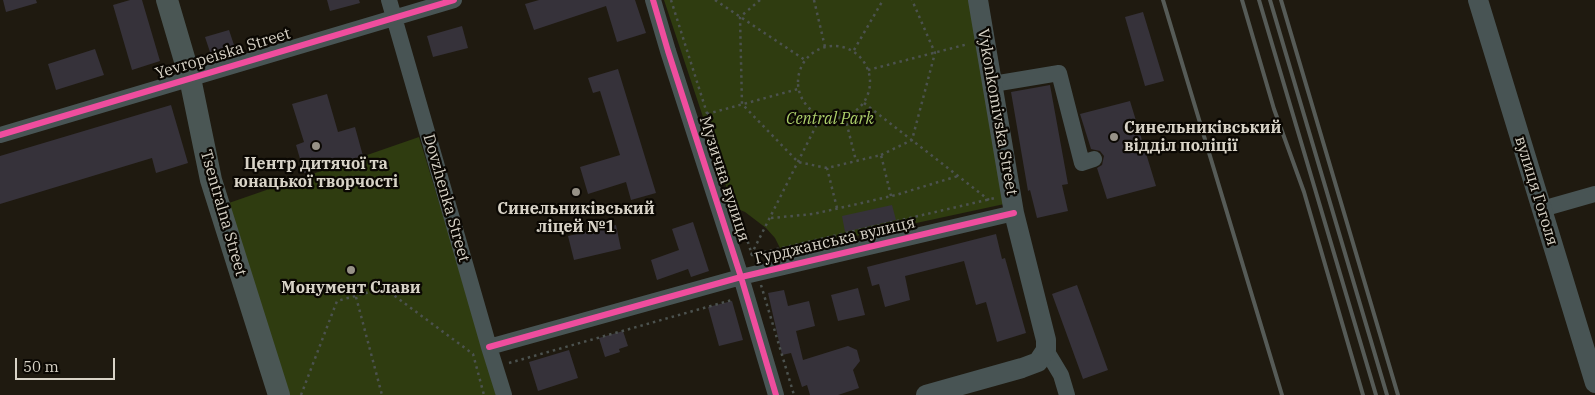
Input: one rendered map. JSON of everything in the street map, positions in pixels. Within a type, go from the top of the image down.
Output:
[{"type":"main road","name":"Tsentralna Street","points":[[167,0],[190,78],[211,180],[280,395]]},
{"type":"street","name":"Dovzhenka Street","points":[[389,0],[504,395]]},
{"type":"street","name":"Yevropeiska Street","points":[[0,135],[454,0]]},
{"type":"street","name":"Музична вулиця","points":[[653,0],[741,277],[755,293],[776,395]]},
{"type":"street","name":"Vykonkomivska Street","points":[[978,0],[993,84],[1011,214],[1046,345],[1061,375],[1067,395]]},
{"type":"street","name":"вулиця Гоголя","points":[[1478,0],[1595,383]]},
{"type":"street","points":[[993,84],[1059,73],[1082,163],[1094,159]]},
{"type":"street","points":[[1542,209],[1595,194]]},
{"type":"street","name":"Гурджанська вулиця","points":[[489,347],[741,277],[1011,214]]},
{"type":"street","points":[[926,395],[1038,362],[1046,345]]},
{"type":"path","points":[[671,0],[752,255]]},
{"type":"path","points":[[715,0],[806,60]]},
{"type":"path","points":[[740,17],[760,0]]},
{"type":"path","points":[[814,0],[825,47]]},
{"type":"path","points":[[854,50],[883,0]]},
{"type":"path","points":[[740,17],[742,104],[798,162],[828,168],[881,155],[912,140],[935,52],[912,0]]},
{"type":"path","points":[[868,70],[968,44]]},
{"type":"path","points":[[841,46],[854,50],[861,57],[868,70],[870,79],[869,91],[864,102],[856,111],[845,117],[821,116],[810,110],[802,100],[798,89],[798,76],[801,65],[818,49],[825,47],[841,46]]},
{"type":"path","points":[[707,114],[798,89]]},
{"type":"path","points":[[864,102],[989,200],[1011,214]]},
{"type":"path","points":[[752,255],[821,116]]},
{"type":"path","points":[[845,117],[856,161]]},
{"type":"path","points":[[881,155],[891,196]]},
{"type":"path","points":[[828,168],[837,208]]},
{"type":"path","points":[[770,218],[812,214],[891,196],[958,176]]},
{"type":"path","points":[[736,260],[1002,197]]},
{"type":"path","points":[[757,273],[755,293],[794,395]]},
{"type":"path","points":[[301,395],[337,301],[384,288],[473,354],[484,395]]},
{"type":"path","points":[[495,367],[755,293]]},
{"type":"path","points":[[356,297],[382,395]]},
{"type":"green space","name":"Central Park","points":[[664,0],[978,0],[1009,203],[782,252],[775,238],[766,228],[745,212],[733,207]]},
{"type":"green space","points":[[419,137],[498,395],[285,395],[226,204]]},
{"type":"building","points":[[3,0],[36,0],[37,3],[6,12]]},
{"type":"building","points":[[130,0],[142,0],[160,61],[132,70],[113,5]]},
{"type":"building","points":[[327,0],[359,0],[360,3],[330,11]]},
{"type":"building","points":[[539,0],[635,0],[646,33],[617,42],[606,6],[534,30],[525,4]]},
{"type":"building","points":[[1143,12],[1164,81],[1145,86],[1125,17]]},
{"type":"building","points":[[462,26],[468,48],[433,57],[427,36]]},
{"type":"building","points":[[229,30],[234,45],[210,52],[205,37]]},
{"type":"building","points":[[95,49],[104,75],[56,90],[48,64]]},
{"type":"building","points":[[618,69],[656,193],[631,200],[626,182],[588,194],[580,167],[620,155],[600,91],[593,93],[588,78]]},
{"type":"building","points":[[1050,85],[1068,184],[1062,185],[1068,211],[1037,218],[1030,190],[1028,191],[1011,92]]},
{"type":"building","points":[[327,94],[338,132],[355,127],[363,156],[304,173],[296,145],[304,142],[292,104]]},
{"type":"building","name":"Синельниківський відділ поліції","points":[[1130,101],[1156,186],[1107,199],[1097,168],[1102,165],[1104,156],[1100,151],[1091,149],[1080,114]]},
{"type":"building","points":[[171,105],[188,163],[156,173],[152,158],[0,204],[0,156]]},
{"type":"building","points":[[892,205],[896,220],[845,232],[842,216]]},
{"type":"building","points":[[693,222],[709,271],[691,277],[688,269],[657,280],[651,260],[679,250],[672,229]]},
{"type":"building","points":[[616,225],[621,249],[574,260],[568,236]]},
{"type":"building","points":[[996,234],[1002,259],[1005,258],[1026,333],[997,342],[986,302],[976,305],[964,261],[905,276],[910,300],[885,307],[879,284],[872,286],[867,267]]},
{"type":"building","points":[[1077,285],[1108,370],[1083,379],[1052,294]]},
{"type":"building","points":[[858,288],[865,315],[838,321],[831,295]]},
{"type":"building","points":[[784,290],[788,306],[809,301],[815,326],[796,331],[803,360],[848,346],[857,350],[860,361],[853,370],[859,388],[838,395],[810,395],[807,385],[802,387],[791,353],[782,355],[768,293]]},
{"type":"building","points":[[732,301],[743,340],[719,346],[708,307]]},
{"type":"building","points":[[623,331],[628,346],[619,349],[620,352],[605,357],[599,338]]},
{"type":"building","points":[[569,350],[578,378],[538,391],[529,362]]},
{"type":"railway","points":[[1163,0],[1282,395]]},
{"type":"railway","points":[[1242,0],[1274,109],[1304,192],[1363,395]]},
{"type":"railway","points":[[1259,0],[1376,395]]},
{"type":"railway","points":[[1270,0],[1387,395]]},
{"type":"railway","points":[[1281,0],[1398,395]]},
{"type":"cycle path","points":[[0,135],[454,0]]},
{"type":"cycle path","points":[[653,0],[741,277],[776,395]]},
{"type":"cycle path","points":[[489,347],[741,277],[1014,213]]},
{"type":"place","name":"Синельниківський відділ поліції","points":[[1114,137]]},
{"type":"place","name":"Центр дитячої та юнацької творчості","points":[[316,146]]},
{"type":"place","name":"Синельниківський ліцей №1","points":[[576,192]]},
{"type":"place","name":"Монумент Слави","points":[[351,270]]}]
